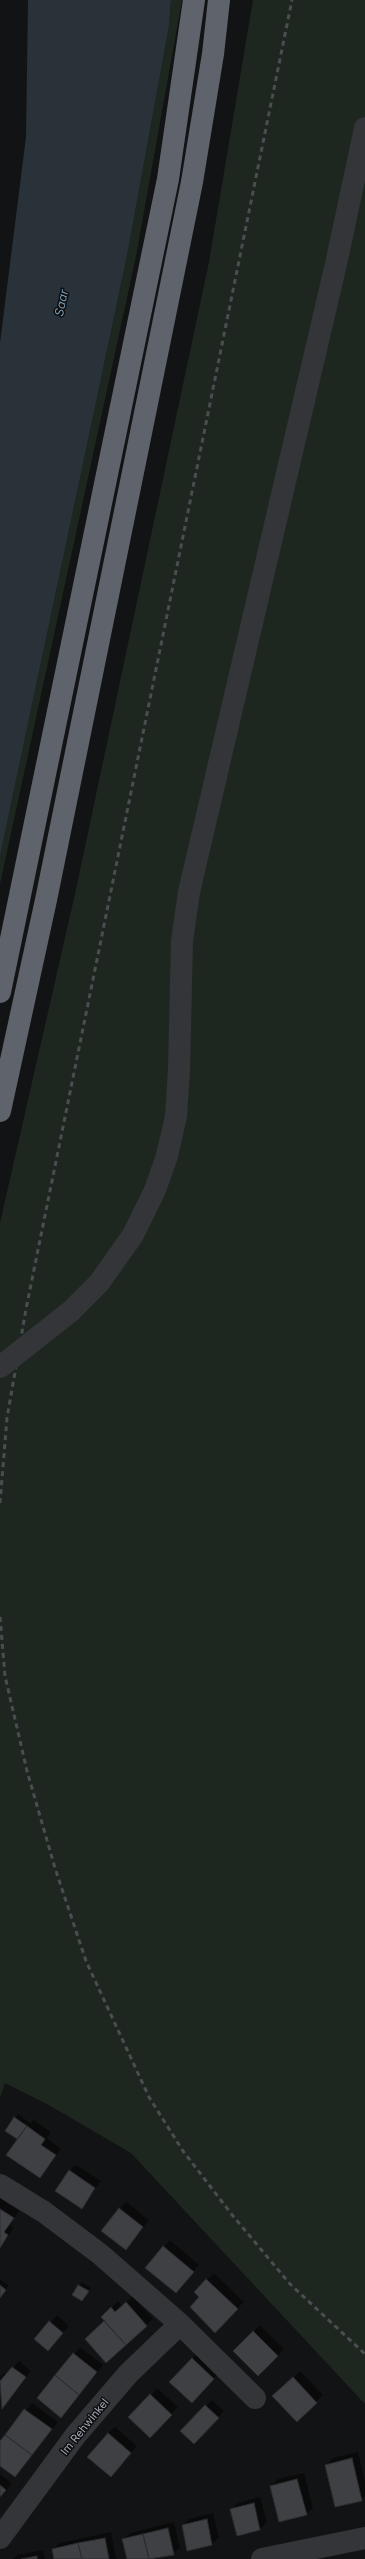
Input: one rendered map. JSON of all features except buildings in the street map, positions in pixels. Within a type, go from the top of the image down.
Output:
[{"type":"highway","points":[[0,992],[168,179],[194,0]]},
{"type":"highway","points":[[0,1111],[46,900],[190,190],[213,54],[219,0]]},
{"type":"street","points":[[0,1367],[71,1311],[99,1283],[133,1235],[155,1190],[167,1156],[176,1116],[178,1093],[182,941],[189,892],[336,264],[365,128]]},
{"type":"street","points":[[0,2185],[44,2212],[100,2254],[180,2324],[255,2398]]},
{"type":"street","name":"Im Rehwinkel","points":[[0,2538],[80,2430],[128,2374],[180,2324]]},
{"type":"street","points":[[262,2559],[365,2538]]},
{"type":"shaded area","points":[[171,0],[182,0],[136,256],[0,884],[0,856],[127,256],[169,26]]},
{"type":"shaded area","points":[[253,0],[365,0],[365,2404],[131,2153],[47,2104],[5,2083],[0,2097],[0,1223],[75,894],[209,262]]},
{"type":"water","name":"Saar","points":[[28,0],[171,0],[169,26],[127,256],[0,856],[0,343],[26,137]]},
{"type":"railway","points":[[0,1503],[7,1418],[26,1309],[292,0]]},
{"type":"railway","points":[[0,1617],[5,1676],[27,1771],[55,1868],[86,1961],[149,2097],[183,2151],[233,2216],[290,2284],[365,2354]]}]
